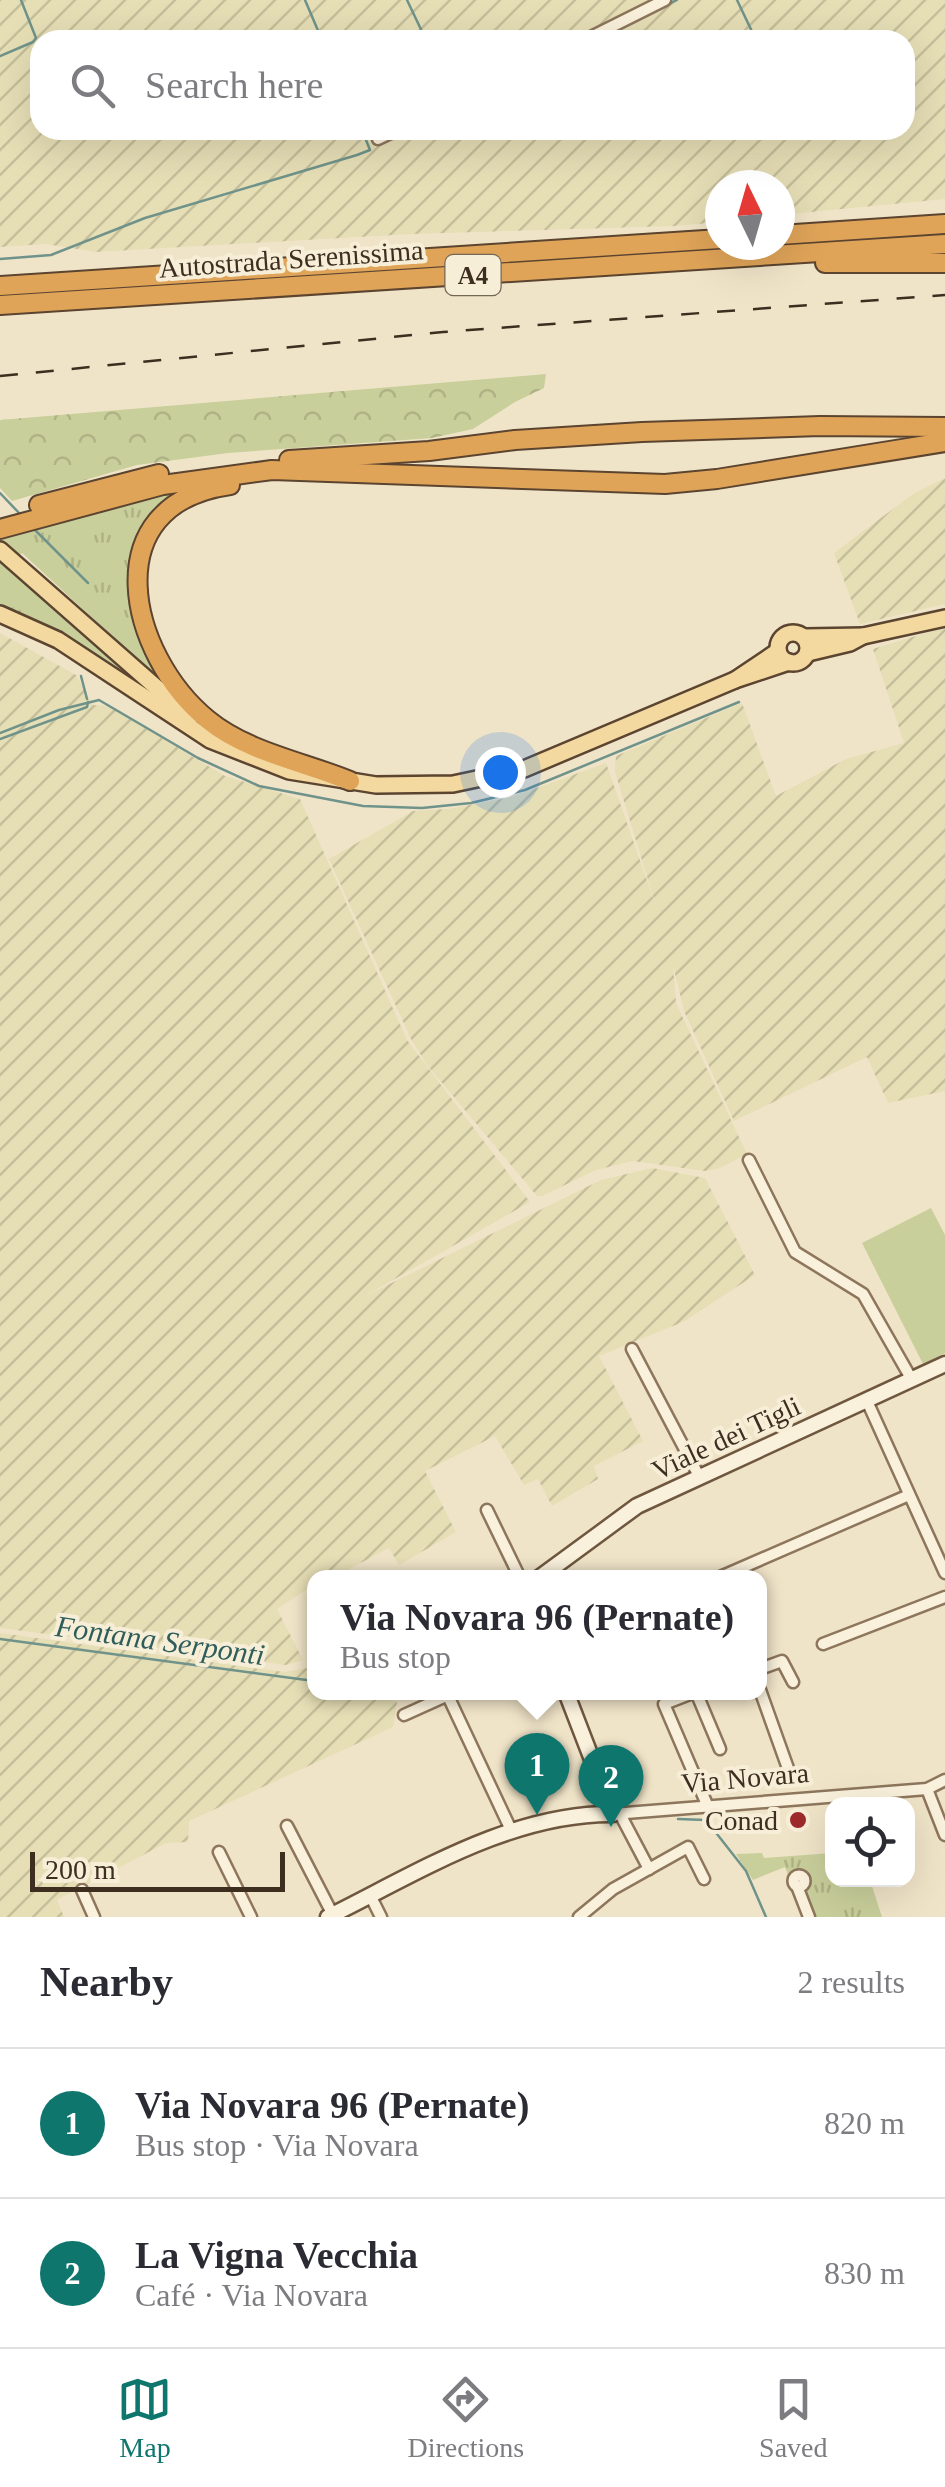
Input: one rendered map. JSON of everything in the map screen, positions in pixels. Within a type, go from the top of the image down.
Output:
[{"type":"highway","points":[[795,233],[842,222],[945,214]]},
{"type":"highway","points":[[795,234],[945,224]]},
{"type":"highway","name":"Autostrada Serenissima","points":[[0,286],[705,240]]},
{"type":"highway","name":"Autostrada Serenissima","points":[[795,254],[945,244]]},
{"type":"highway","name":"Autostrada Serenissima","points":[[0,305],[705,260]]},
{"type":"highway","points":[[772,260],[945,263]]},
{"type":"highway","points":[[0,530],[18,516],[127,480],[237,462],[429,452],[515,440],[642,432],[820,426],[945,427]]},
{"type":"highway","points":[[18,516],[207,477],[272,470],[666,484],[945,442]]},
{"type":"highway","points":[[342,471],[219,486],[180,502],[151,526],[137,566],[137,588],[151,646],[182,695],[210,722],[266,750],[350,781]]},
{"type":"main road","points":[[3,553],[161,695],[207,728],[266,759],[350,781]]},
{"type":"main road","points":[[0,614],[58,640],[210,740],[289,771],[403,787],[478,780],[524,769],[784,657],[802,660],[806,645]]},
{"type":"main road","points":[[784,657],[779,642],[794,632],[806,645],[850,643],[863,636],[945,618]]},
{"type":"main road","name":"Viale dei Tigli","points":[[549,1570],[637,1506],[945,1364]]},
{"type":"main road","points":[[569,1700],[610,1811]]},
{"type":"main road","name":"Via Novara","points":[[330,1916],[470,1848],[512,1832],[610,1811]]},
{"type":"street","points":[[606,30],[665,0]]},
{"type":"street","points":[[749,1160],[796,1252],[863,1294],[912,1380]]},
{"type":"street","points":[[632,1349],[700,1478]]},
{"type":"street","points":[[868,1402],[945,1573]]},
{"type":"street","points":[[736,1570],[909,1494]]},
{"type":"street","points":[[487,1510],[516,1570]]},
{"type":"street","points":[[823,1644],[945,1597]]},
{"type":"street","points":[[767,1666],[782,1660],[793,1682]]},
{"type":"street","points":[[404,1715],[438,1700]]},
{"type":"street","points":[[454,1700],[512,1832]]},
{"type":"street","points":[[675,1700],[664,1704],[708,1807]]},
{"type":"street","points":[[699,1700],[720,1749]]},
{"type":"street","points":[[764,1700],[800,1799]]},
{"type":"street","name":"Via Novara","points":[[610,1811],[708,1807],[927,1788],[945,1780]]},
{"type":"street","points":[[927,1788],[945,1835]]},
{"type":"street","points":[[610,1811],[649,1869]]},
{"type":"street","points":[[286,1826],[330,1916]]},
{"type":"street","points":[[579,1917],[612,1889],[688,1847],[704,1878]]},
{"type":"street","points":[[218,1852],[251,1917]]},
{"type":"street","points":[[797,1886],[809,1917]]},
{"type":"street","points":[[82,1890],[94,1917]]},
{"type":"street","points":[[371,1897],[381,1917]]},
{"type":"shaded area","points":[[0,0],[945,0],[945,199],[795,214],[795,170],[705,170],[705,223],[411,234],[96,252],[46,244],[0,247]]},
{"type":"shaded area","points":[[945,478],[945,604],[860,624],[834,553],[913,494]]},
{"type":"shaded area","points":[[945,627],[945,1091],[888,1103],[867,1057],[734,1121],[684,1011],[673,965],[676,1003],[747,1154],[705,1171],[633,1161],[596,1170],[537,1196],[427,1065],[411,1039],[329,859],[413,811],[512,797],[606,763],[656,906],[615,772],[616,756],[742,703],[776,796],[846,759],[904,743],[873,649]]},
{"type":"shaded area","points":[[0,633],[76,675],[93,705],[108,706],[225,776],[300,799],[407,1040],[530,1202],[363,1297],[601,1180],[652,1168],[705,1178],[755,1275],[683,1322],[599,1356],[643,1441],[594,1466],[598,1479],[552,1506],[538,1479],[524,1485],[495,1436],[425,1471],[456,1532],[399,1565],[389,1548],[347,1570],[307,1570],[307,1590],[277,1609],[303,1660],[286,1665],[0,1628]]},
{"type":"shaded area","points":[[0,1633],[284,1672],[307,1668],[307,1700],[397,1702],[393,1727],[189,1821],[188,1842],[166,1843],[57,1900],[64,1917],[0,1917]]},
{"type":"green space","points":[[546,374],[544,388],[473,429],[432,438],[228,453],[137,465],[12,501],[0,488],[0,420]]},
{"type":"green space","points":[[185,489],[150,516],[135,544],[129,582],[180,699],[22,553],[7,566],[132,679],[67,638],[0,608],[0,539],[110,506]]},
{"type":"green space","points":[[931,1208],[945,1235],[945,1353],[923,1364],[862,1243]]},
{"type":"green space","points":[[762,1853],[764,1858],[825,1854],[825,1887],[872,1887],[882,1917],[812,1917],[801,1889],[809,1882],[807,1875],[794,1870],[791,1882],[785,1867],[753,1880],[736,1854]]},
{"type":"waterway","points":[[21,0],[33,30]]},
{"type":"waterway","points":[[305,0],[318,30]]},
{"type":"waterway","points":[[407,0],[421,30]]},
{"type":"waterway","points":[[618,30],[677,0]]},
{"type":"waterway","points":[[737,0],[751,30]]},
{"type":"waterway","points":[[0,56],[30,43]]},
{"type":"waterway","points":[[0,259],[51,255],[145,218],[357,155],[370,150],[366,140]]},
{"type":"waterway","points":[[0,493],[20,514]]},
{"type":"waterway","points":[[32,527],[88,583]]},
{"type":"waterway","points":[[81,676],[87,699]]},
{"type":"waterway","points":[[0,733],[59,710],[99,700],[198,758],[259,786],[363,806],[422,808],[471,803],[525,790],[739,702]]},
{"type":"waterway","points":[[0,739],[87,707],[88,702]]},
{"type":"waterway","name":"Fontana Serponti","points":[[0,1639],[307,1680]]},
{"type":"waterway","name":"Fontana Serponti","points":[[678,1819],[706,1820],[746,1871],[766,1917]]},
{"type":"tunnel","points":[[790,1774],[794,1785]]},
{"type":"railway","points":[[0,376],[443,332],[945,295]]},
{"type":"place","name":"Via Novara 96 (Pernate)","points":[[537,1815]]},
{"type":"place","name":"Conad","points":[[798,1820]]},
{"type":"place","name":"La Vigna Vecchia","points":[[611,1827]]}]
